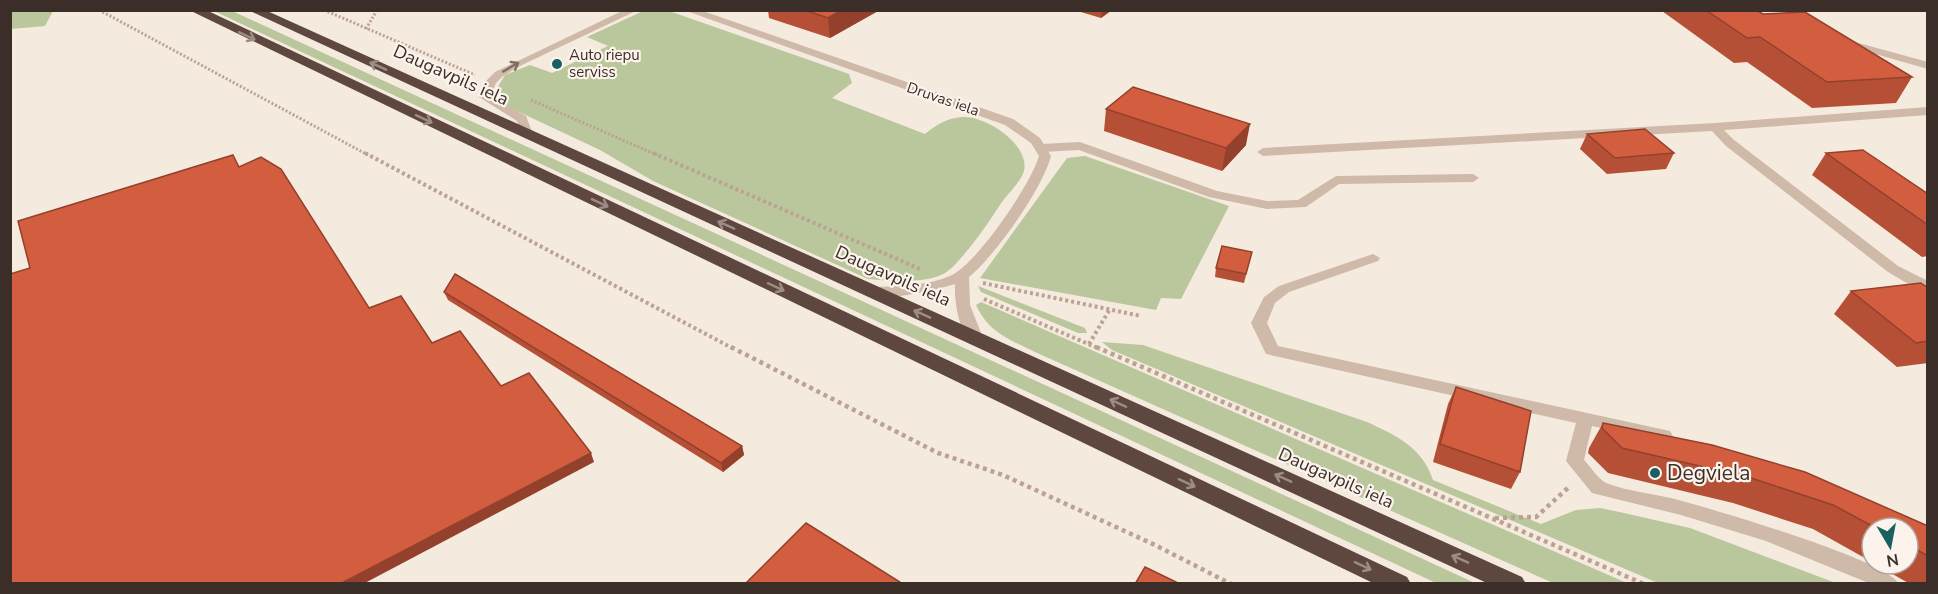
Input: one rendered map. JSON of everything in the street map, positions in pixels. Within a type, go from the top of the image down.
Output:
[{"type":"highway","points":[[195,10],[1399,584]]},
{"type":"highway","name":"Daugavpils iela","points":[[254,10],[1514,584]]},
{"type":"street","points":[[527,134],[522,119],[485,97],[491,82],[499,74],[538,54],[633,10]]},
{"type":"street","name":"Druvas iela","points":[[689,10],[1009,122],[1023,130],[1042,148]]},
{"type":"street","points":[[1832,38],[1928,66]]},
{"type":"street","points":[[1263,152],[1715,127],[1928,111]]},
{"type":"street","points":[[1715,127],[1730,143],[1893,268],[1915,282],[1928,286]]},
{"type":"street","points":[[874,292],[912,290],[962,277],[1001,230],[1039,176],[1044,166],[1042,148],[1080,146],[1214,194],[1267,205],[1301,204],[1336,180],[1473,178]]},
{"type":"street","points":[[1373,258],[1284,289],[1269,300],[1259,323],[1272,350],[1682,440]]},
{"type":"street","points":[[962,277],[962,305],[975,338]]},
{"type":"street","points":[[1584,419],[1575,461],[1598,488],[1681,508],[1770,534],[1870,573],[1889,584]]},
{"type":"path","points":[[99,10],[606,283],[878,423],[938,453],[1003,475],[1155,545],[1232,584]]},
{"type":"path","points":[[366,29],[376,10]]},
{"type":"path","points":[[962,277],[976,282],[1141,316]]},
{"type":"path","points":[[1089,344],[1110,309]]},
{"type":"path","points":[[1492,519],[1536,517],[1585,472]]},
{"type":"green space","points":[[11,10],[53,11],[45,26],[11,29]]},
{"type":"green space","points":[[214,11],[232,11],[1475,583],[1436,583]]},
{"type":"green space","points":[[643,11],[669,11],[849,74],[852,83],[832,98],[925,134],[951,119],[962,117],[982,121],[1004,133],[1013,142],[1024,161],[1024,171],[967,252],[945,273],[918,280],[868,279],[653,181],[600,150],[500,103],[494,93],[505,75],[530,65],[552,73],[608,46],[587,37]]},
{"type":"green space","points":[[1085,156],[1229,206],[1181,299],[1161,298],[1156,310],[980,278],[1067,158]]},
{"type":"green space","points":[[978,286],[1085,328],[1087,333],[1078,333],[981,292]]},
{"type":"green space","points":[[981,302],[1627,583],[1553,583],[1035,352],[994,329],[981,315],[976,305]]},
{"type":"green space","points":[[1102,342],[1143,345],[1367,422],[1398,438],[1415,451],[1433,480],[1541,524],[1576,510],[1600,508],[1690,528],[1836,583],[1658,583],[1112,350]]},
{"type":"building","points":[[804,10],[842,10],[828,18]]},
{"type":"building","points":[[1706,10],[1756,10],[1763,14],[1805,12],[1912,77],[1827,82],[1760,37],[1747,38]]},
{"type":"building","points":[[1133,87],[1250,124],[1226,148],[1106,109]]},
{"type":"building","points":[[1645,129],[1674,153],[1615,158],[1587,134]]},
{"type":"building","points":[[1863,150],[1928,194],[1928,225],[1826,153]]},
{"type":"building","points":[[233,155],[239,167],[261,157],[281,169],[369,308],[401,296],[432,343],[460,331],[501,386],[529,373],[591,453],[340,584],[10,584],[10,274],[30,268],[18,221]]},
{"type":"building","points":[[1222,246],[1252,252],[1246,274],[1216,268]]},
{"type":"building","points":[[455,274],[742,446],[721,463],[444,292]]},
{"type":"building","points":[[1921,283],[1928,288],[1928,341],[1916,343],[1851,291]]},
{"type":"building","points":[[1456,387],[1531,411],[1520,472],[1440,444]]},
{"type":"building","points":[[1603,423],[1712,445],[1805,472],[1905,516],[1860,516],[1860,519],[1833,505],[1751,478],[1622,448],[1602,428]]},
{"type":"building","points":[[1920,522],[1928,526],[1928,556],[1920,552]]},
{"type":"building","points":[[806,523],[903,584],[746,583]]},
{"type":"building","points":[[1145,567],[1180,584],[1135,584]]},
{"type":"place","name":"Auto riepu serviss","points":[[557,64]]},
{"type":"place","name":"Degviela","points":[[1655,473]]}]
